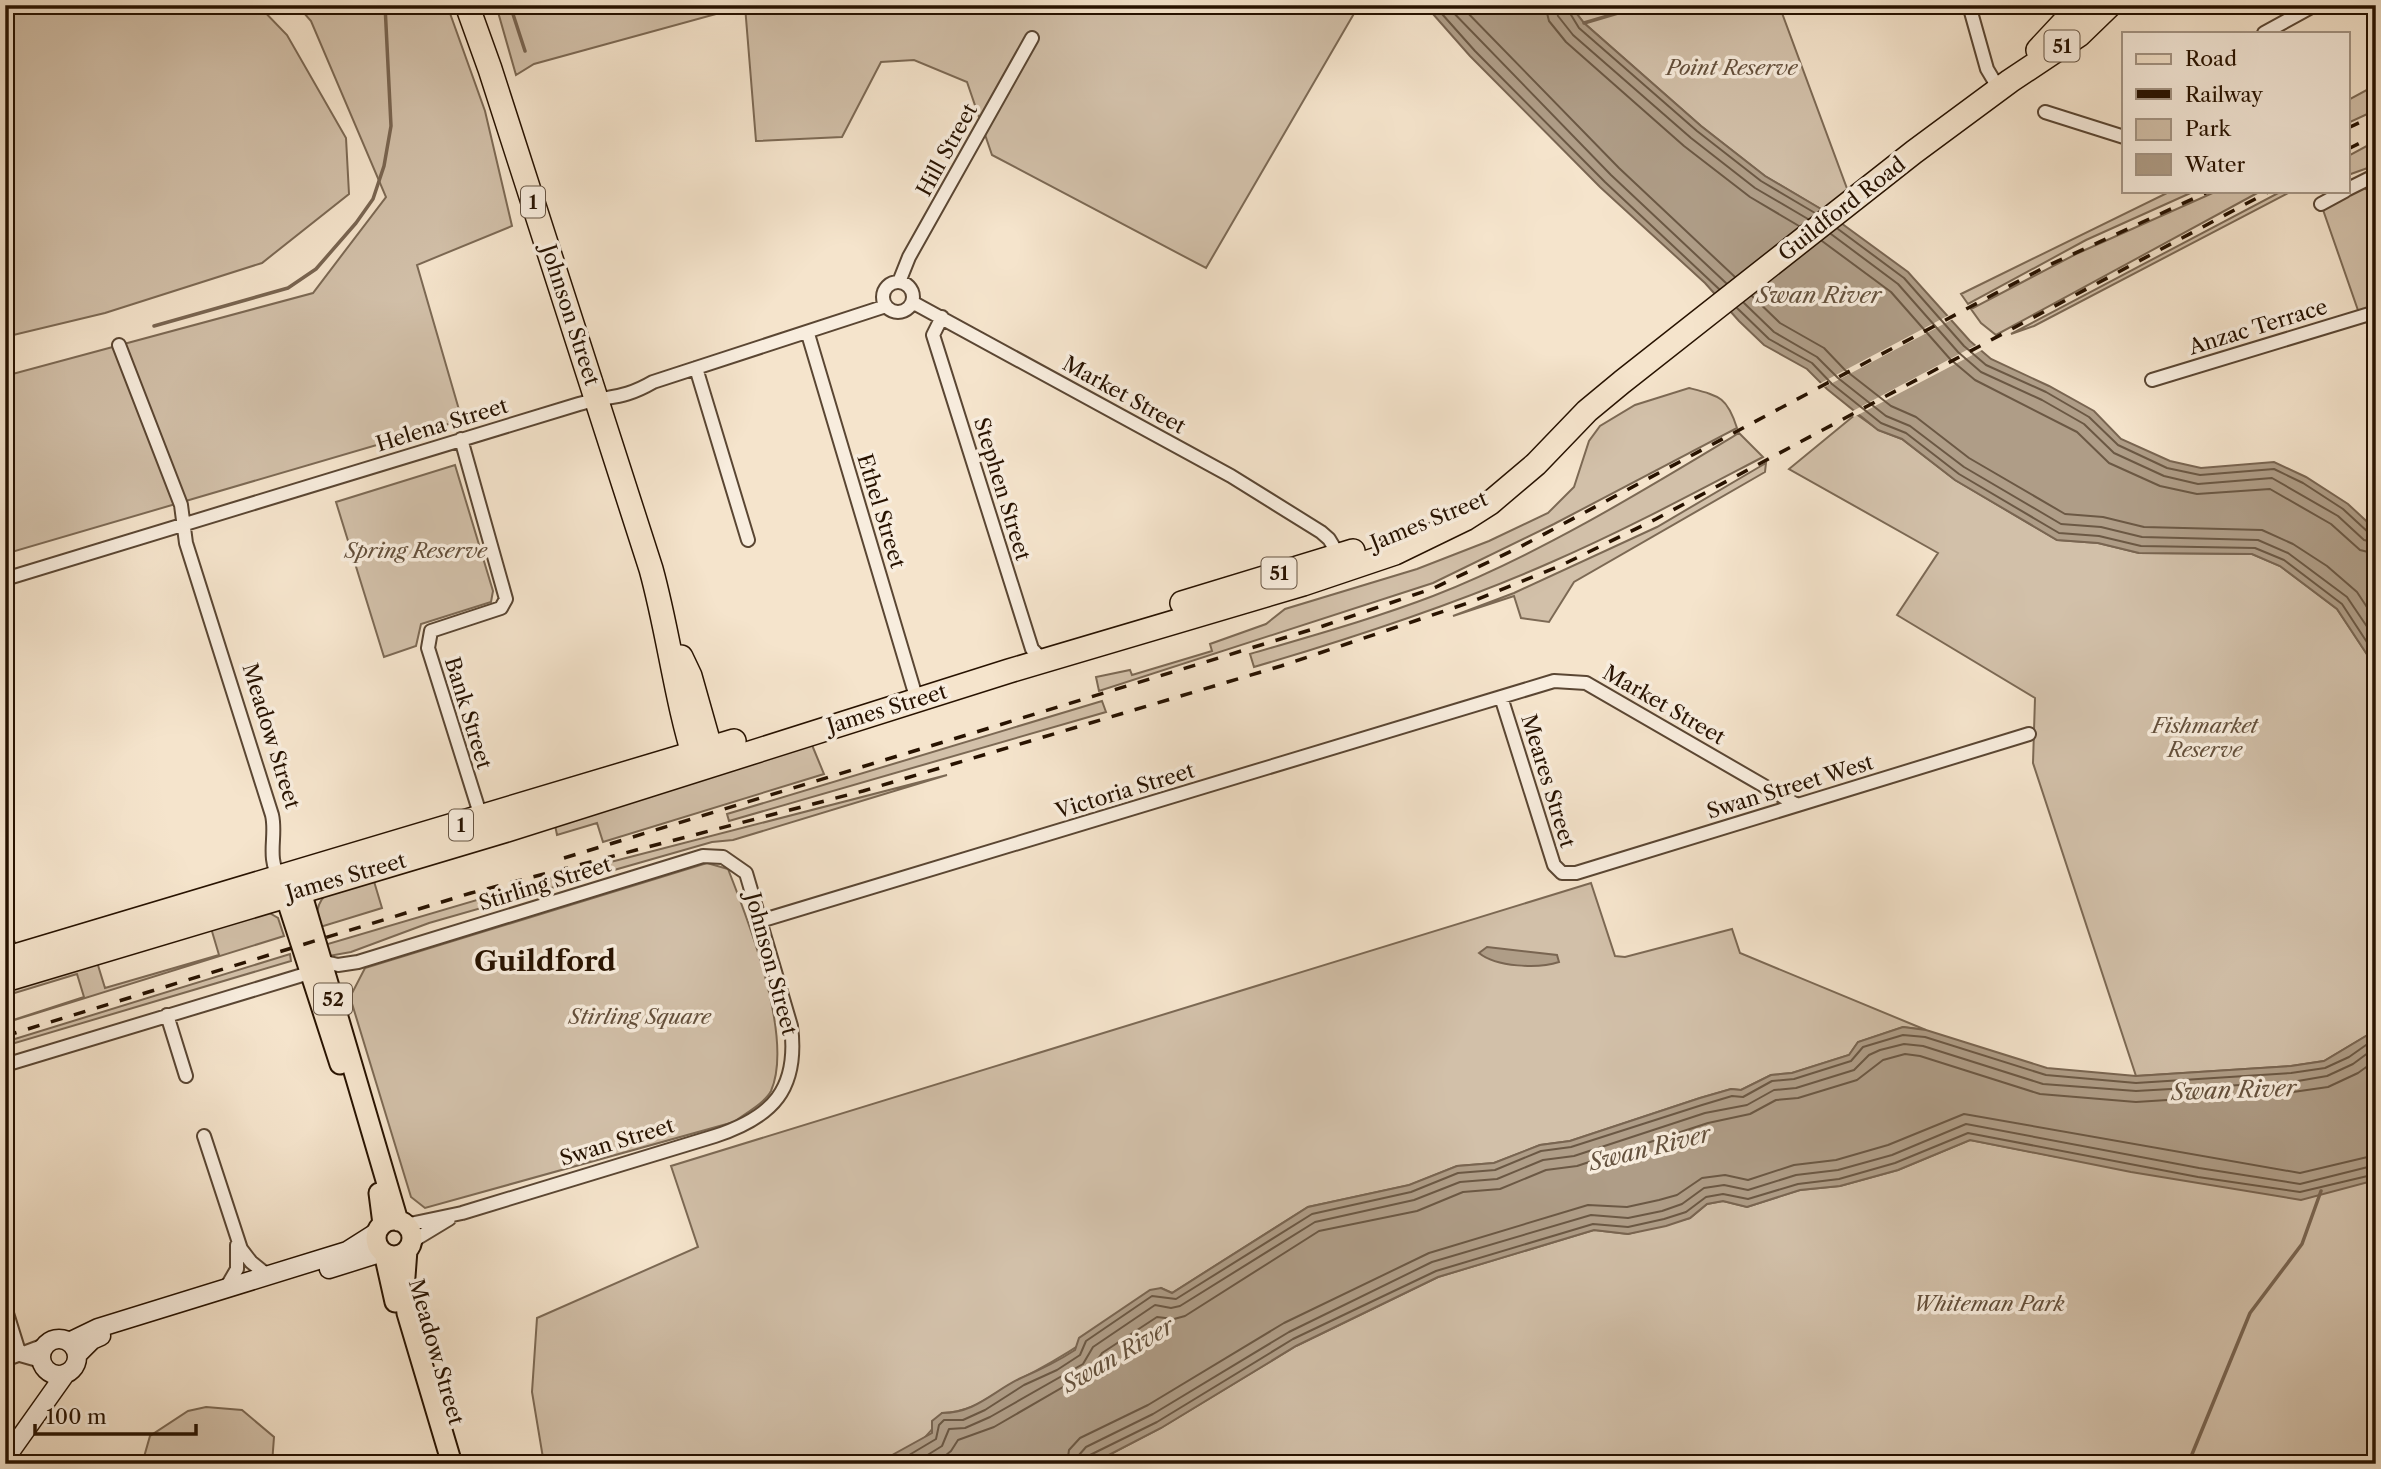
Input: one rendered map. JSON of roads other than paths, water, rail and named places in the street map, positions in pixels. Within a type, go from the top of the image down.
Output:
[{"type":"highway","name":"Johnson Street","points":[[467,5],[598,399],[667,626],[690,676],[704,759]]},
{"type":"highway","name":"Guildford Road","points":[[2004,85],[2080,5]]},
{"type":"highway","name":"Guildford Road","points":[[1519,479],[1587,411],[1622,382],[1914,152],[2004,85],[2079,35],[2110,5]]},
{"type":"highway","name":"James Street","points":[[9,958],[290,884],[484,827],[915,693],[1055,657],[1281,590],[1458,514],[1519,479]]},
{"type":"highway","name":"James Street","points":[[915,693],[1032,649],[1208,595],[1338,564]]},
{"type":"highway","points":[[1208,595],[1267,582],[1275,584],[1281,590]]},
{"type":"highway","name":"James Street","points":[[5,980],[290,884]]},
{"type":"main road","name":"Meadow Street","points":[[290,884],[380,1197],[397,1232]]},
{"type":"main road","name":"Meadow Street","points":[[315,967],[330,989],[397,1232],[407,1313],[452,1464]]},
{"type":"main road","points":[[384,1253],[394,1256],[397,1232]]},
{"type":"main road","name":"Meadow Street","points":[[384,1253],[396,1311],[444,1464]]},
{"type":"street","points":[[1969,5],[1987,69],[2004,85]]},
{"type":"street","points":[[2266,32],[2315,5]]},
{"type":"street","name":"Hill Street","points":[[899,282],[909,257],[1032,38]]},
{"type":"street","points":[[2045,111],[2122,136]]},
{"type":"street","points":[[2350,188],[2376,175]]},
{"type":"street","points":[[2321,204],[2342,192]]},
{"type":"street","points":[[899,282],[909,286],[912,302],[904,311],[891,310],[886,306],[885,290],[899,282]]},
{"type":"street","name":"Market Street","points":[[912,302],[1231,476],[1314,530],[1338,564]]},
{"type":"street","name":"Helena Street","points":[[5,579],[461,439],[598,399],[613,400],[634,393],[653,382],[808,334],[886,306]]},
{"type":"street","name":"Anzac Terrace","points":[[2152,380],[2376,312]]},
{"type":"street","name":"Stephen Street","points":[[942,317],[933,335],[1032,649]]},
{"type":"street","name":"Ethel Street","points":[[808,334],[915,693]]},
{"type":"street","name":"Meadow Street","points":[[119,345],[181,505],[186,544],[275,828],[272,849],[275,871],[290,884]]},
{"type":"street","points":[[696,368],[748,540]]},
{"type":"street","name":"Bank Street","points":[[461,439],[506,599],[501,608],[431,631],[428,648],[484,827]]},
{"type":"street","points":[[1032,649],[1039,656],[1055,657]]},
{"type":"street","name":"Market Street","points":[[1501,697],[1554,681],[1586,683],[1797,805]]},
{"type":"street","name":"Meares Street","points":[[1501,697],[1554,864],[1562,873]]},
{"type":"street","name":"Victoria Street","points":[[760,921],[1501,697]]},
{"type":"street","name":"Swan Street West","points":[[1562,873],[1576,873],[2029,734]]},
{"type":"street","name":"Stirling Street","points":[[5,1065],[315,967],[358,962],[702,856],[723,857],[741,869]]},
{"type":"street","name":"Johnson Street","points":[[741,869],[746,873],[791,1026],[793,1045],[790,1074],[777,1101]]},
{"type":"street","points":[[5,935],[9,958]]},
{"type":"street","name":"Stirling Street","points":[[330,989],[339,976],[358,962]]},
{"type":"street","points":[[167,1015],[186,1076]]},
{"type":"street","name":"Swan Street","points":[[73,1349],[84,1332],[346,1251],[397,1232],[734,1130],[759,1118],[777,1101]]},
{"type":"street","points":[[204,1136],[236,1238],[244,1255],[267,1275]]},
{"type":"street","points":[[226,1288],[237,1269],[236,1238]]},
{"type":"street","points":[[73,1349],[98,1337],[384,1253]]},
{"type":"street","points":[[5,1307],[20,1355]]},
{"type":"street","points":[[5,1441],[42,1389],[44,1358],[56,1339],[73,1349]]},
{"type":"street","points":[[5,1459],[75,1364],[73,1349]]},
{"type":"street","points":[[5,1360],[26,1350],[44,1358],[54,1374],[66,1373]]},
{"type":"water","name":"Swan River","points":[[1425,5],[1570,5],[1584,23],[1701,126],[1765,176],[1826,212],[1908,272],[1970,341],[1991,359],[2094,411],[2121,439],[2170,461],[2201,468],[2274,462],[2306,477],[2348,504],[2376,530],[2376,668],[2337,609],[2280,566],[2252,554],[2139,553],[2098,543],[2057,540],[1955,480],[1902,439],[1878,430],[1827,389],[1807,369],[1764,345],[1705,283],[1600,187],[1470,56]]},
{"type":"water","points":[[1487,947],[1557,955],[1559,962],[1529,966],[1506,964],[1479,953]]},
{"type":"water","name":"Swan River","points":[[1903,1027],[1926,1030],[2047,1068],[2136,1076],[2291,1066],[2324,1061],[2376,1030],[2376,1180],[2301,1200],[2131,1172],[1970,1140],[1898,1170],[1840,1186],[1800,1190],[1747,1207],[1723,1201],[1707,1204],[1690,1218],[1666,1226],[1628,1234],[1594,1230],[1438,1277],[1296,1346],[1161,1428],[1103,1458],[1083,1464],[876,1464],[932,1433],[932,1421],[942,1413],[975,1405],[1011,1383],[1062,1358],[1075,1350],[1079,1338],[1150,1290],[1161,1288],[1172,1293],[1308,1207],[1409,1185],[1457,1166],[1494,1163],[1540,1145],[1570,1141],[1700,1098],[1731,1089],[1741,1090],[1771,1075],[1792,1073],[1849,1055],[1858,1042]]},
{"type":"waterway","points":[[154,326],[288,288],[316,269],[356,223],[373,199],[384,166],[391,126],[385,5]]},
{"type":"waterway","points":[[510,5],[525,51]]},
{"type":"waterway","points":[[1584,23],[1645,5]]},
{"type":"waterway","points":[[2188,1464],[2250,1313],[2302,1244],[2321,1191]]},
{"type":"railway","points":[[2350,127],[2376,115]]},
{"type":"railway","points":[[2350,148],[2376,135]]},
{"type":"railway","points":[[564,858],[1323,626],[1434,588],[1518,548],[2045,267],[2208,192]]},
{"type":"railway","points":[[5,1036],[471,893],[863,791],[1281,666],[1471,602],[1562,565],[1656,519],[2268,192]]},
{"type":"district","name":"Guildford","points":[[545,961]]},
{"type":"park label","name":"Point Reserve","points":[[1732,68]]},
{"type":"park label","name":"Spring Reserve","points":[[416,551]]},
{"type":"park label","name":"Fishmarket Reserve","points":[[2205,738]]},
{"type":"park label","name":"Stirling Square","points":[[640,1017]]},
{"type":"park label","name":"Whiteman Park","points":[[1989,1304]]}]
